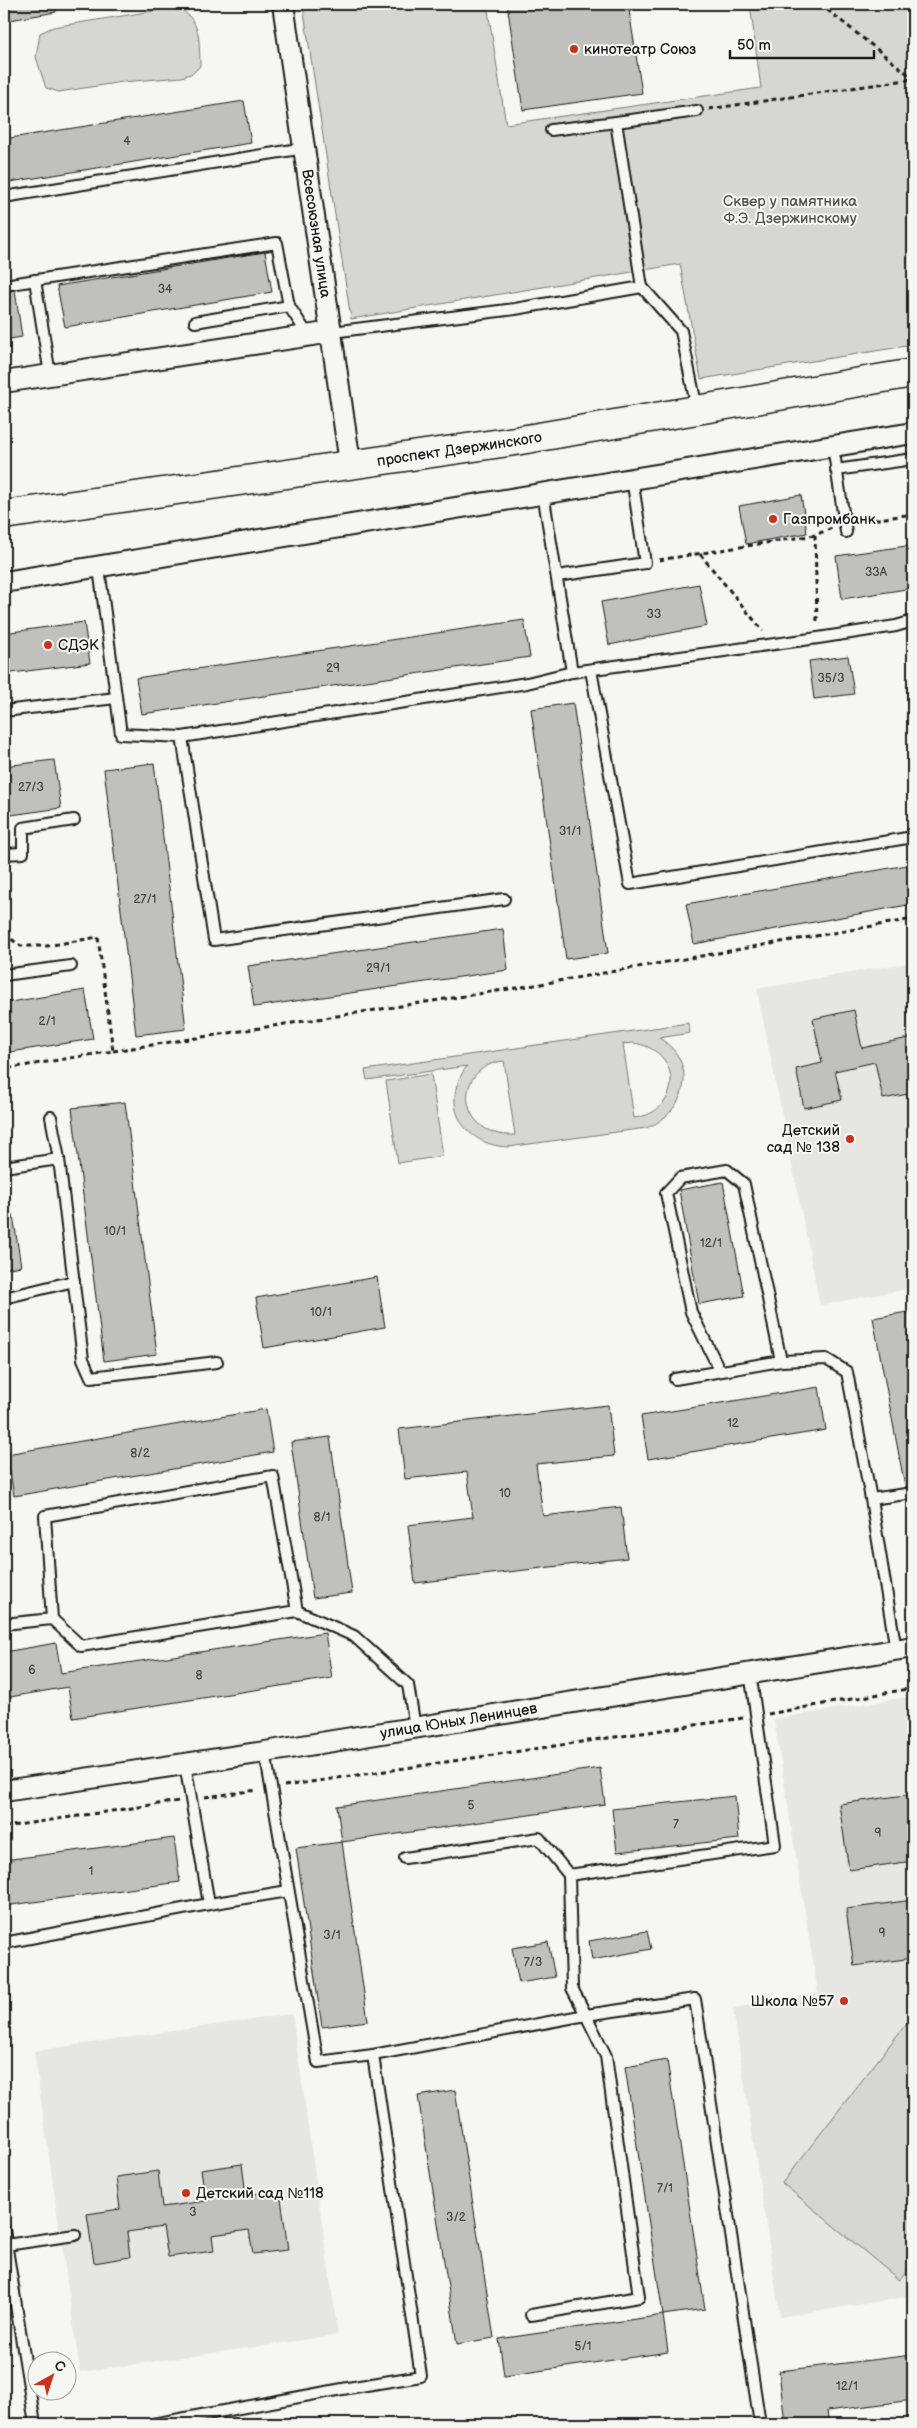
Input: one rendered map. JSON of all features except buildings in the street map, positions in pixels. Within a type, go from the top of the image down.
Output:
[{"type":"main road","name":"проспект Дзержинского","points":[[4,515],[350,463],[515,441],[913,372]]},
{"type":"street","name":"Всесоюзная улица","points":[[283,4],[350,463]]},
{"type":"street","points":[[4,382],[332,332]]},
{"type":"street","points":[[4,582],[99,568],[632,478],[913,433]]},
{"type":"street","name":"улица Юных Ленинцев","points":[[4,1791],[265,1752],[750,1672],[904,1649]]},
{"type":"lane","points":[[551,130],[697,111]]},
{"type":"lane","points":[[616,122],[642,287],[681,331],[697,409]]},
{"type":"lane","points":[[4,197],[304,148]]},
{"type":"lane","points":[[4,285],[277,243],[289,306],[308,335]]},
{"type":"lane","points":[[35,280],[50,375]]},
{"type":"lane","points":[[332,332],[506,311],[642,287]]},
{"type":"lane","points":[[194,322],[289,306]]},
{"type":"lane","points":[[833,446],[845,527]]},
{"type":"lane","points":[[836,470],[913,459]]},
{"type":"lane","points":[[557,576],[645,563],[632,478]]},
{"type":"lane","points":[[542,493],[572,672]]},
{"type":"lane","points":[[99,568],[121,734],[182,737],[526,683],[572,672],[818,638],[896,626],[913,621]]},
{"type":"lane","points":[[590,670],[630,884],[913,838]]},
{"type":"lane","points":[[4,711],[116,698]]},
{"type":"lane","points":[[182,737],[214,940],[504,899]]},
{"type":"lane","points":[[4,854],[24,853],[23,828],[74,820]]},
{"type":"lane","points":[[4,975],[71,966]]},
{"type":"lane","points":[[51,1117],[59,1159],[83,1359],[91,1377],[217,1362]]},
{"type":"lane","points":[[4,1167],[59,1159]]},
{"type":"lane","points":[[720,1371],[691,1312],[666,1193],[680,1178],[727,1170],[744,1184],[781,1361]]},
{"type":"lane","points":[[4,1298],[74,1281]]},
{"type":"lane","points":[[675,1378],[781,1361],[826,1360],[846,1372],[871,1499],[904,1649]]},
{"type":"lane","points":[[297,1611],[273,1476],[45,1516],[52,1619],[81,1646],[297,1611],[354,1636],[408,1685],[415,1728]]},
{"type":"lane","points":[[871,1499],[913,1493]]},
{"type":"lane","points":[[4,1624],[52,1619]]},
{"type":"lane","points":[[569,1875],[775,1845],[750,1672]]},
{"type":"lane","points":[[265,1752],[318,2062],[373,2055],[586,2014],[695,1998],[760,2424]]},
{"type":"lane","points":[[185,1764],[209,1904]]},
{"type":"lane","points":[[405,1858],[539,1838],[569,1875],[572,1988],[606,2056],[639,2297],[531,2315]]},
{"type":"lane","points":[[4,1943],[288,1891]]},
{"type":"lane","points":[[153,2424],[421,2376],[373,2055]]},
{"type":"lane","points":[[4,2230],[35,2424]]},
{"type":"lane","points":[[6,2245],[75,2235]]},
{"type":"path","points":[[820,4],[913,79]]},
{"type":"path","points":[[697,111],[913,79]]},
{"type":"path","points":[[645,563],[815,535],[912,514],[913,503]]},
{"type":"path","points":[[815,535],[818,638]]},
{"type":"path","points":[[700,554],[775,644]]},
{"type":"path","points":[[4,1069],[525,986],[913,918]]},
{"type":"path","points":[[4,934],[21,946],[47,946],[98,937],[113,1052]]},
{"type":"path","points":[[4,1827],[757,1716],[913,1688]]},
{"type":"shaded area","name":"Детский сад № 138","points":[[913,962],[913,1288],[820,1305],[757,989]]},
{"type":"shaded area","name":"Школа №57","points":[[913,1696],[913,2296],[780,2317],[733,2008],[818,1993],[774,1719]]},
{"type":"shaded area","name":"Детский сад №118","points":[[292,2014],[338,2335],[80,2372],[34,2051]]},
{"type":"green space","name":"Сквер у памятника Ф.Э. Дзержинскому","points":[[316,4],[487,4],[506,124],[761,88],[750,4],[913,4],[913,345],[701,379],[680,264],[351,319],[303,6]]},
{"type":"green space","points":[[178,7],[191,19],[198,32],[200,66],[193,73],[182,77],[122,82],[59,92],[46,88],[36,57],[40,33],[53,27]]},
{"type":"green space","points":[[688,1023],[690,1033],[659,1038],[672,1048],[680,1060],[684,1073],[679,1099],[671,1111],[660,1121],[646,1128],[508,1147],[478,1139],[467,1130],[460,1120],[455,1094],[459,1080],[467,1066],[367,1080],[365,1070]],"holes":[[[633,1043],[649,1048],[661,1056],[668,1068],[671,1080],[669,1093],[662,1105],[650,1113],[634,1118],[623,1044]],[[504,1061],[515,1135],[496,1133],[482,1126],[472,1115],[468,1102],[469,1088],[475,1076],[487,1066]]]},
{"type":"green space","points":[[431,1074],[443,1156],[398,1163],[386,1081]]},
{"type":"green space","points":[[913,2015],[913,2263],[899,2280],[782,2183]]},
{"type":"place","name":"кинотеатр Союз","points":[[574,49]]},
{"type":"place","name":"Газпромбанк","points":[[773,519]]},
{"type":"place","name":"СДЭК","points":[[48,645]]},
{"type":"place","name":"Детский сад № 138","points":[[850,1139]]},
{"type":"place","name":"Школа №57","points":[[844,2001]]},
{"type":"place","name":"Детский сад №118","points":[[186,2193]]}]
